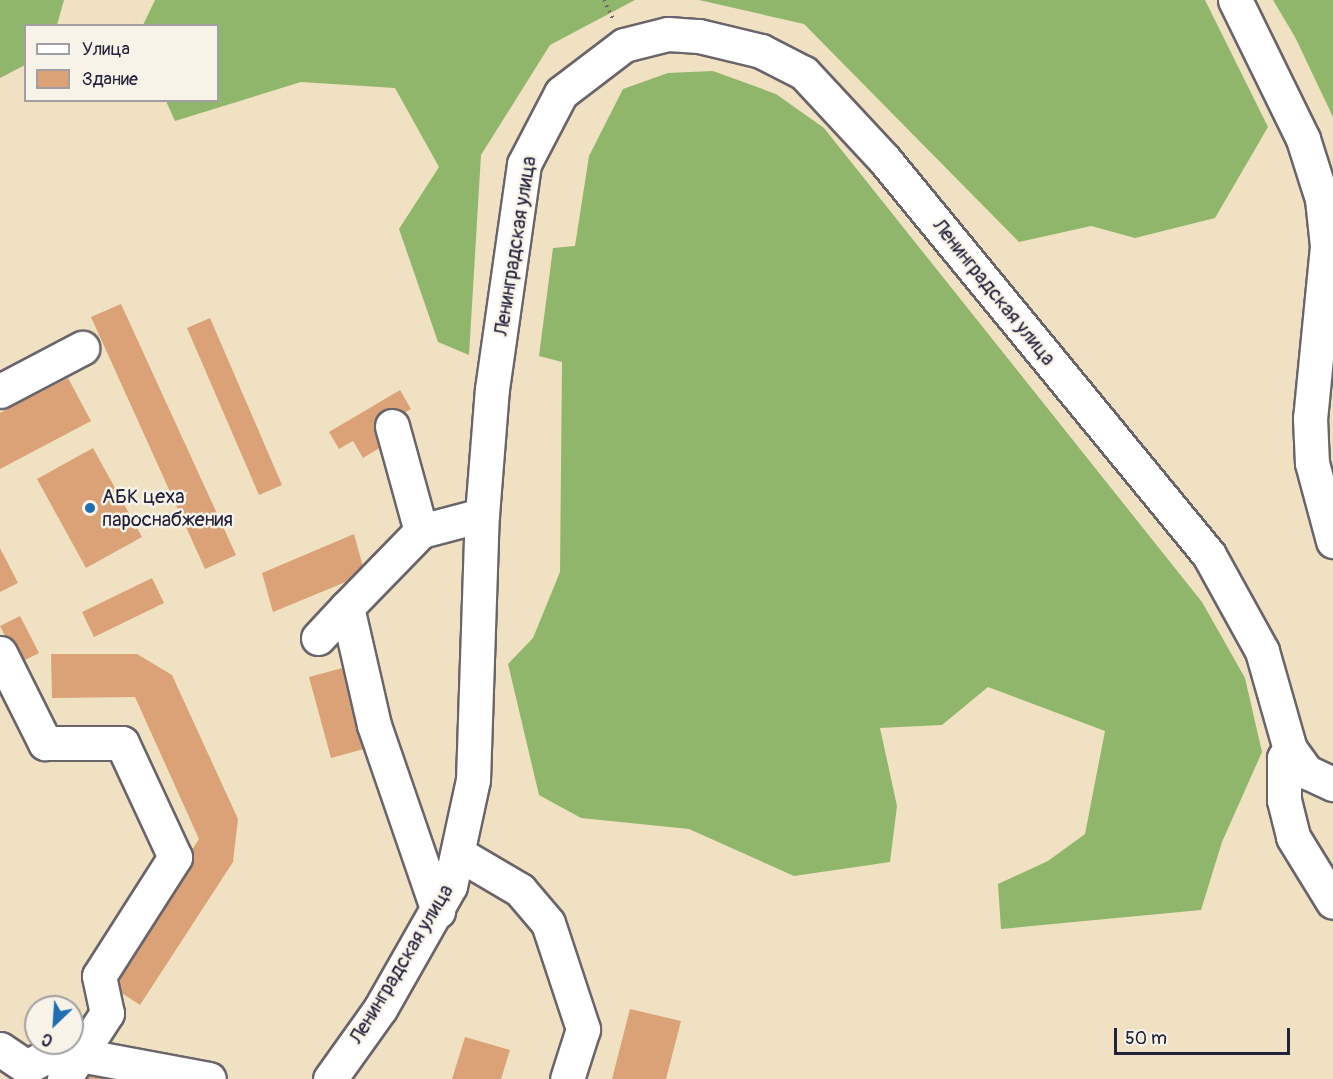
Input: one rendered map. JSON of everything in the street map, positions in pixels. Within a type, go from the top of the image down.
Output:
[{"type":"street","points":[[1235,0],[1303,139],[1322,199],[1327,246],[1311,441],[1333,541]]},
{"type":"street","name":"Ленинградская улица","points":[[330,1079],[438,911],[459,854],[473,780],[482,515],[492,389],[524,164],[536,136],[561,93],[624,45],[668,34],[730,42],[804,73],[884,159],[1209,555],[1244,611],[1272,676],[1290,749]]},
{"type":"street","points":[[0,392],[82,348]]},
{"type":"street","points":[[392,426],[421,531]]},
{"type":"street","points":[[318,638],[421,531],[482,515]]},
{"type":"street","points":[[347,607],[374,725],[438,911]]},
{"type":"street","points":[[0,653],[45,743],[122,742],[175,857],[99,976],[107,1013],[72,1067]]},
{"type":"street","points":[[1333,784],[1306,771],[1290,749],[1284,758],[1284,800],[1293,837],[1333,902]]},
{"type":"street","points":[[459,854],[520,890],[548,923],[583,1029],[567,1079]]},
{"type":"street","points":[[0,1049],[27,1066],[43,1058],[72,1067],[209,1079]]},
{"type":"green space","points":[[0,0],[64,0],[57,24],[24,24],[24,66],[0,78]]},
{"type":"green space","points":[[155,0],[635,0],[550,45],[481,155],[469,355],[438,342],[399,229],[439,167],[395,88],[301,82],[175,121],[166,102],[219,102],[219,24],[143,24]]},
{"type":"green space","points":[[699,0],[1205,0],[1268,127],[1215,218],[1135,238],[1091,226],[1019,242],[804,24]]},
{"type":"green space","points":[[1273,0],[1333,0],[1333,117],[1295,37]]},
{"type":"green space","points":[[713,71],[776,94],[824,128],[1202,602],[1245,678],[1262,752],[1222,842],[1201,910],[1001,929],[998,884],[1048,861],[1085,834],[1105,731],[988,687],[942,725],[880,728],[897,806],[890,862],[794,876],[689,829],[581,818],[539,795],[508,664],[533,638],[560,572],[562,362],[539,356],[553,248],[575,246],[589,156],[623,89],[668,73]]},
{"type":"building","points":[[121,304],[236,555],[205,569],[91,317]]},
{"type":"building","points":[[210,318],[282,485],[259,495],[187,328]]},
{"type":"building","points":[[68,378],[91,421],[0,469],[0,413]]},
{"type":"building","points":[[400,390],[411,409],[382,426],[391,441],[363,458],[353,441],[339,449],[329,432]]},
{"type":"building","name":"АБК цеха пароснабжения","points":[[93,448],[142,537],[86,568],[37,479]]},
{"type":"building","points":[[354,534],[365,574],[273,612],[262,573]]},
{"type":"building","points":[[0,548],[18,583],[0,592]]},
{"type":"building","points":[[152,578],[164,603],[94,637],[82,612]]},
{"type":"building","points":[[20,616],[39,653],[19,663],[0,626]]},
{"type":"building","points":[[51,654],[137,654],[172,675],[238,819],[233,862],[140,1005],[105,982],[199,839],[135,697],[52,698]]},
{"type":"building","points":[[350,666],[371,747],[331,758],[309,677]]},
{"type":"building","points":[[630,1009],[681,1021],[666,1079],[612,1079]]},
{"type":"building","points":[[465,1037],[510,1050],[501,1079],[452,1079]]},
{"type":"building","points":[[85,1066],[104,1079],[76,1079]]},
{"type":"place","name":"АБК цеха пароснабжения","points":[[90,508]]}]
